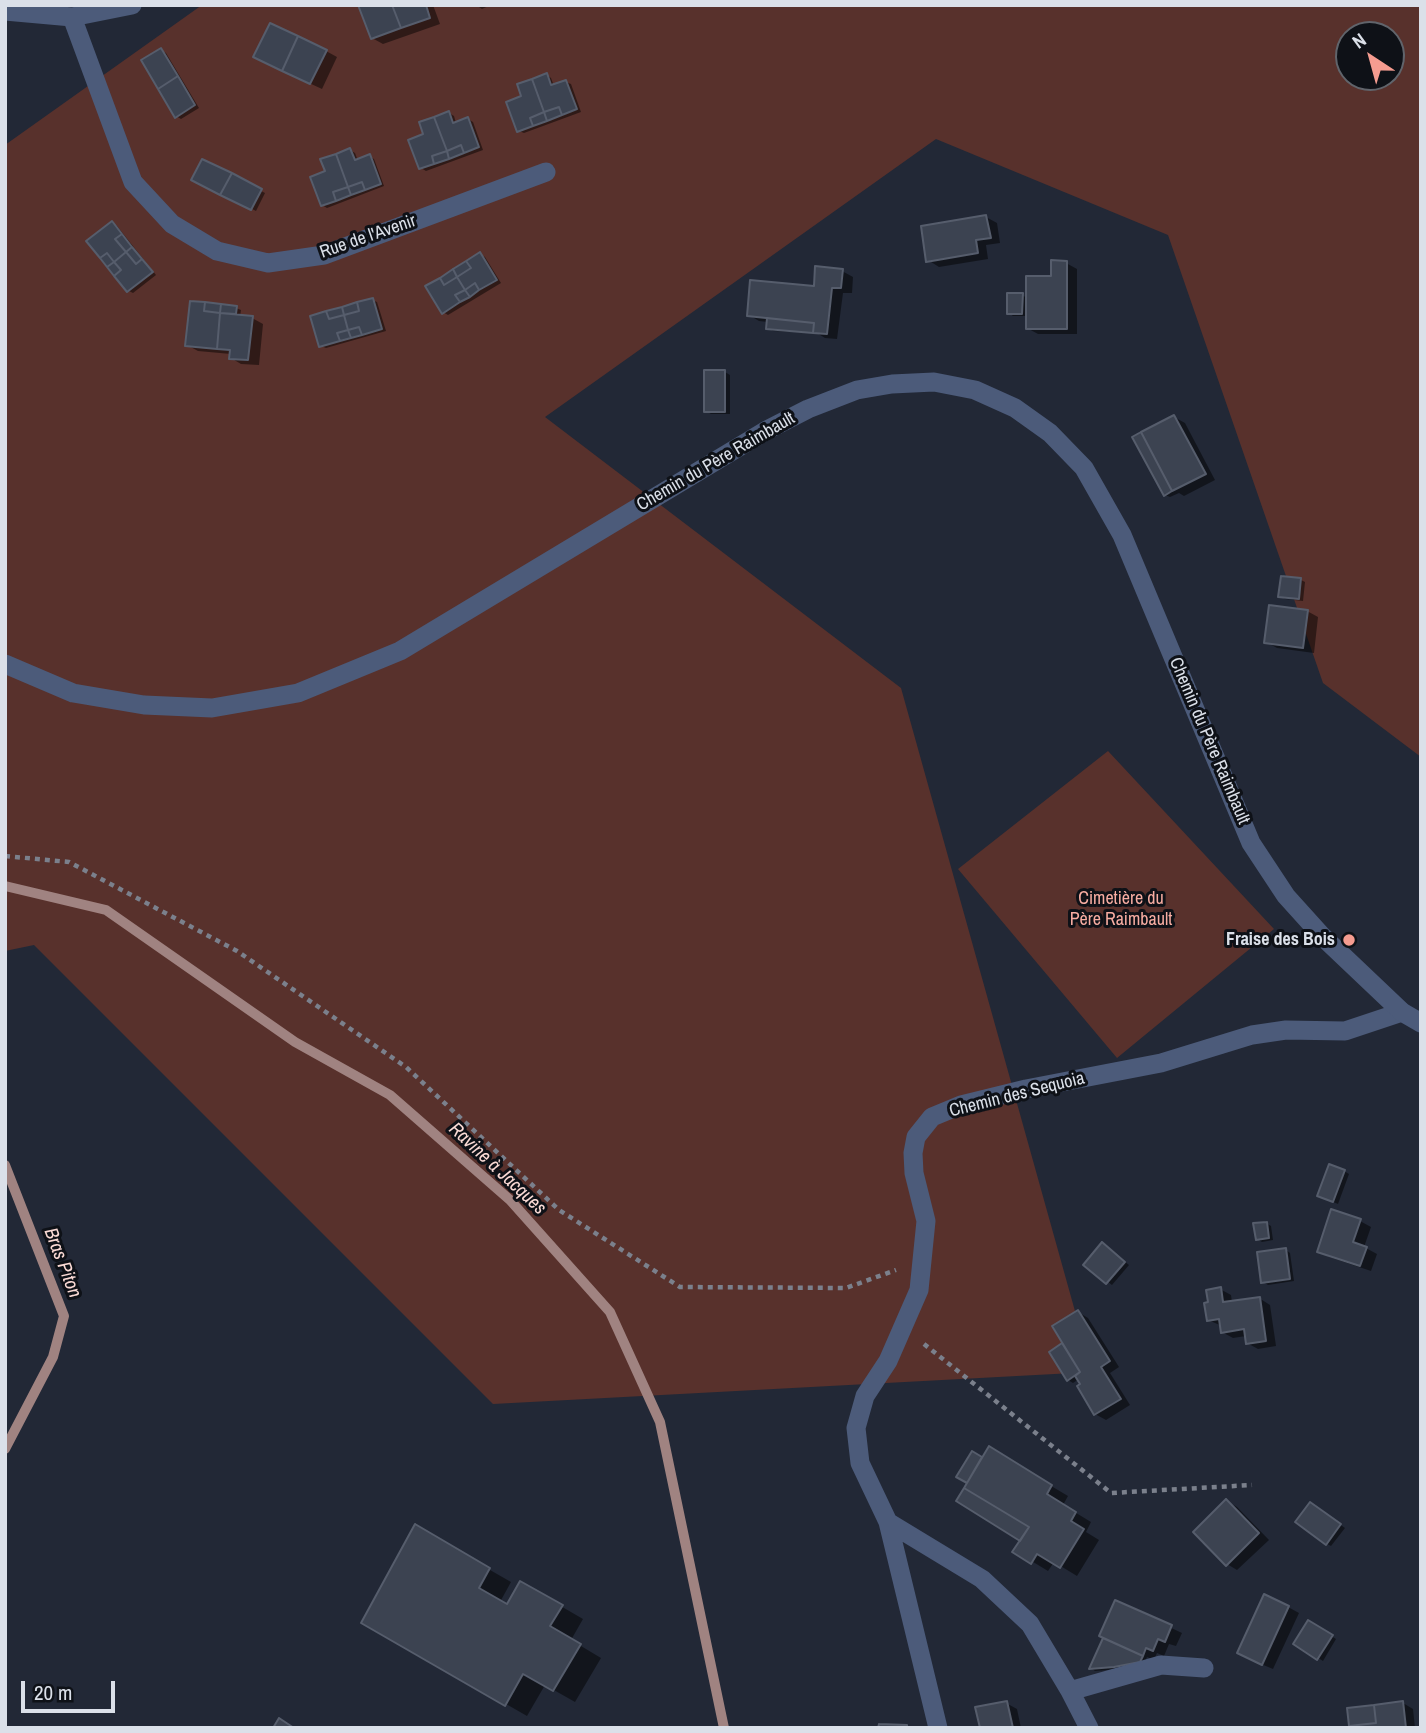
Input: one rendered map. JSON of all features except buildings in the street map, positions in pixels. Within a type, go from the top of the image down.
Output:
[{"type":"street","points":[[5,11],[72,17],[132,5]]},
{"type":"street","name":"Rue de l'Avenir","points":[[72,17],[133,182],[172,224],[217,251],[268,263],[324,255],[546,172]]},
{"type":"street","name":"Chemin du Père Raimbault","points":[[5,664],[73,693],[144,705],[212,708],[298,693],[400,651],[767,430],[808,409],[857,390],[892,384],[934,382],[975,390],[1015,408],[1050,433],[1084,468],[1122,536],[1251,843],[1286,896],[1323,937],[1402,1012],[1421,1023]]},
{"type":"street","name":"Chemin des Sequoia","points":[[938,1728],[888,1522],[860,1463],[856,1428],[865,1396],[888,1361],[919,1290],[926,1221],[914,1173],[912,1153],[916,1136],[932,1117],[974,1102],[1026,1089],[1161,1063],[1252,1035],[1286,1030],[1345,1031],[1402,1012]]},
{"type":"street","points":[[888,1522],[982,1579],[1030,1624],[1089,1728]]},
{"type":"street","points":[[1070,1691],[1161,1665],[1203,1668]]},
{"type":"path","points":[[5,856],[69,862],[237,951],[406,1067],[559,1210],[680,1287],[846,1288],[923,1260]]},
{"type":"path","points":[[904,1328],[1111,1493],[1252,1486]]},
{"type":"green space","points":[[202,5],[1421,5],[1421,757],[1323,683],[1168,235],[936,139],[545,417],[901,688],[1092,1372],[493,1404],[34,945],[5,951],[5,145]]},
{"type":"green space","name":"Cimetière du Père Raimbault","points":[[1108,751],[1274,929],[1117,1058],[958,869]]},
{"type":"waterway","name":"Ravine à Jacques","points":[[5,886],[106,910],[295,1042],[390,1095],[510,1200],[610,1312],[660,1422],[724,1728]]},
{"type":"waterway","name":"Bras Piton","points":[[5,1165],[64,1316],[53,1357],[5,1449]]},
{"type":"place","name":"Fraise des Bois","points":[[1349,940]]}]
